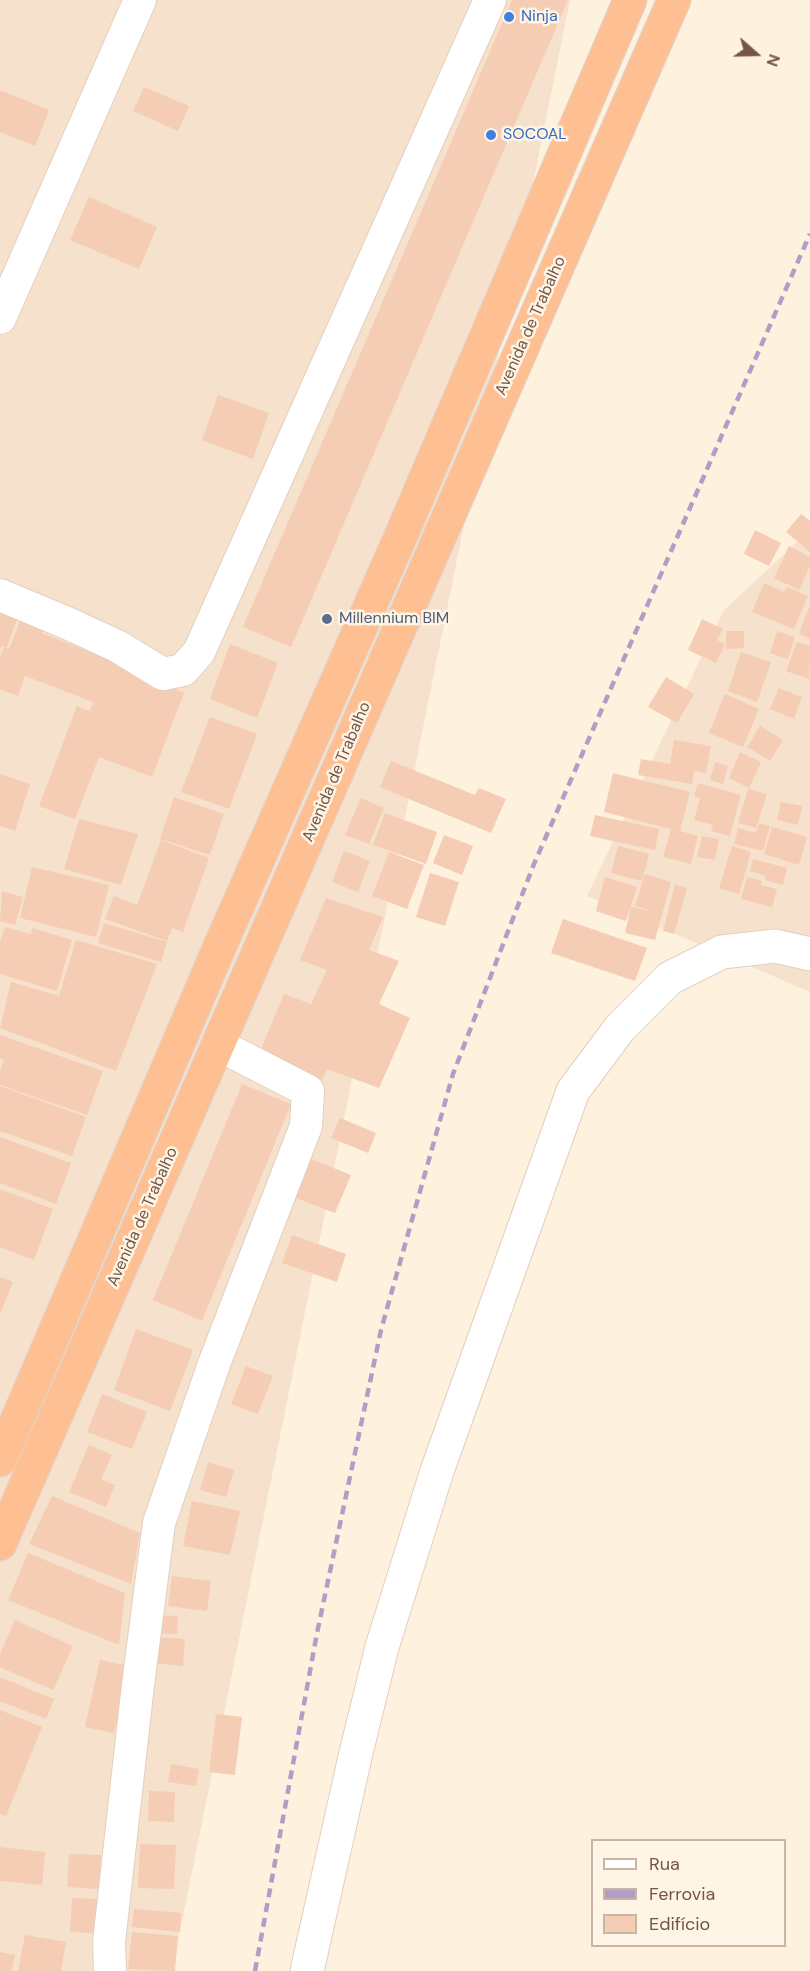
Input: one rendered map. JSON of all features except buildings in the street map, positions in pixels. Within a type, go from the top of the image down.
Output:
[{"type":"highway","points":[[0,1460],[630,0]]},
{"type":"highway","name":"Avenida de Trabalho","points":[[0,1544],[10,1490],[219,1045],[674,0]]},
{"type":"highway","points":[[526,244],[561,259]]},
{"type":"highway","points":[[336,682],[369,697]]},
{"type":"street","points":[[0,318],[140,0]]},
{"type":"street","points":[[0,595],[68,622],[117,646],[163,675],[183,670],[199,652],[490,0]]},
{"type":"street","points":[[307,1971],[382,1647],[437,1471],[573,1091],[620,1028],[670,978],[722,952],[775,946],[810,954]]},
{"type":"street","points":[[110,1971],[111,1930],[138,1685],[159,1523],[214,1364],[306,1126],[309,1091],[219,1045]]},
{"type":"shaded area","points":[[0,0],[570,0],[172,1971],[0,1971]]},
{"type":"shaded area","points":[[810,530],[810,992],[587,896],[724,610]]},
{"type":"railway","points":[[255,1971],[317,1633],[381,1330],[453,1074],[534,864],[810,234]]},
{"type":"place","name":"Ninja","points":[[509,17]]},
{"type":"place","name":"SOCOAL","points":[[491,135]]},
{"type":"place","name":"Millennium BIM","points":[[327,619]]}]
